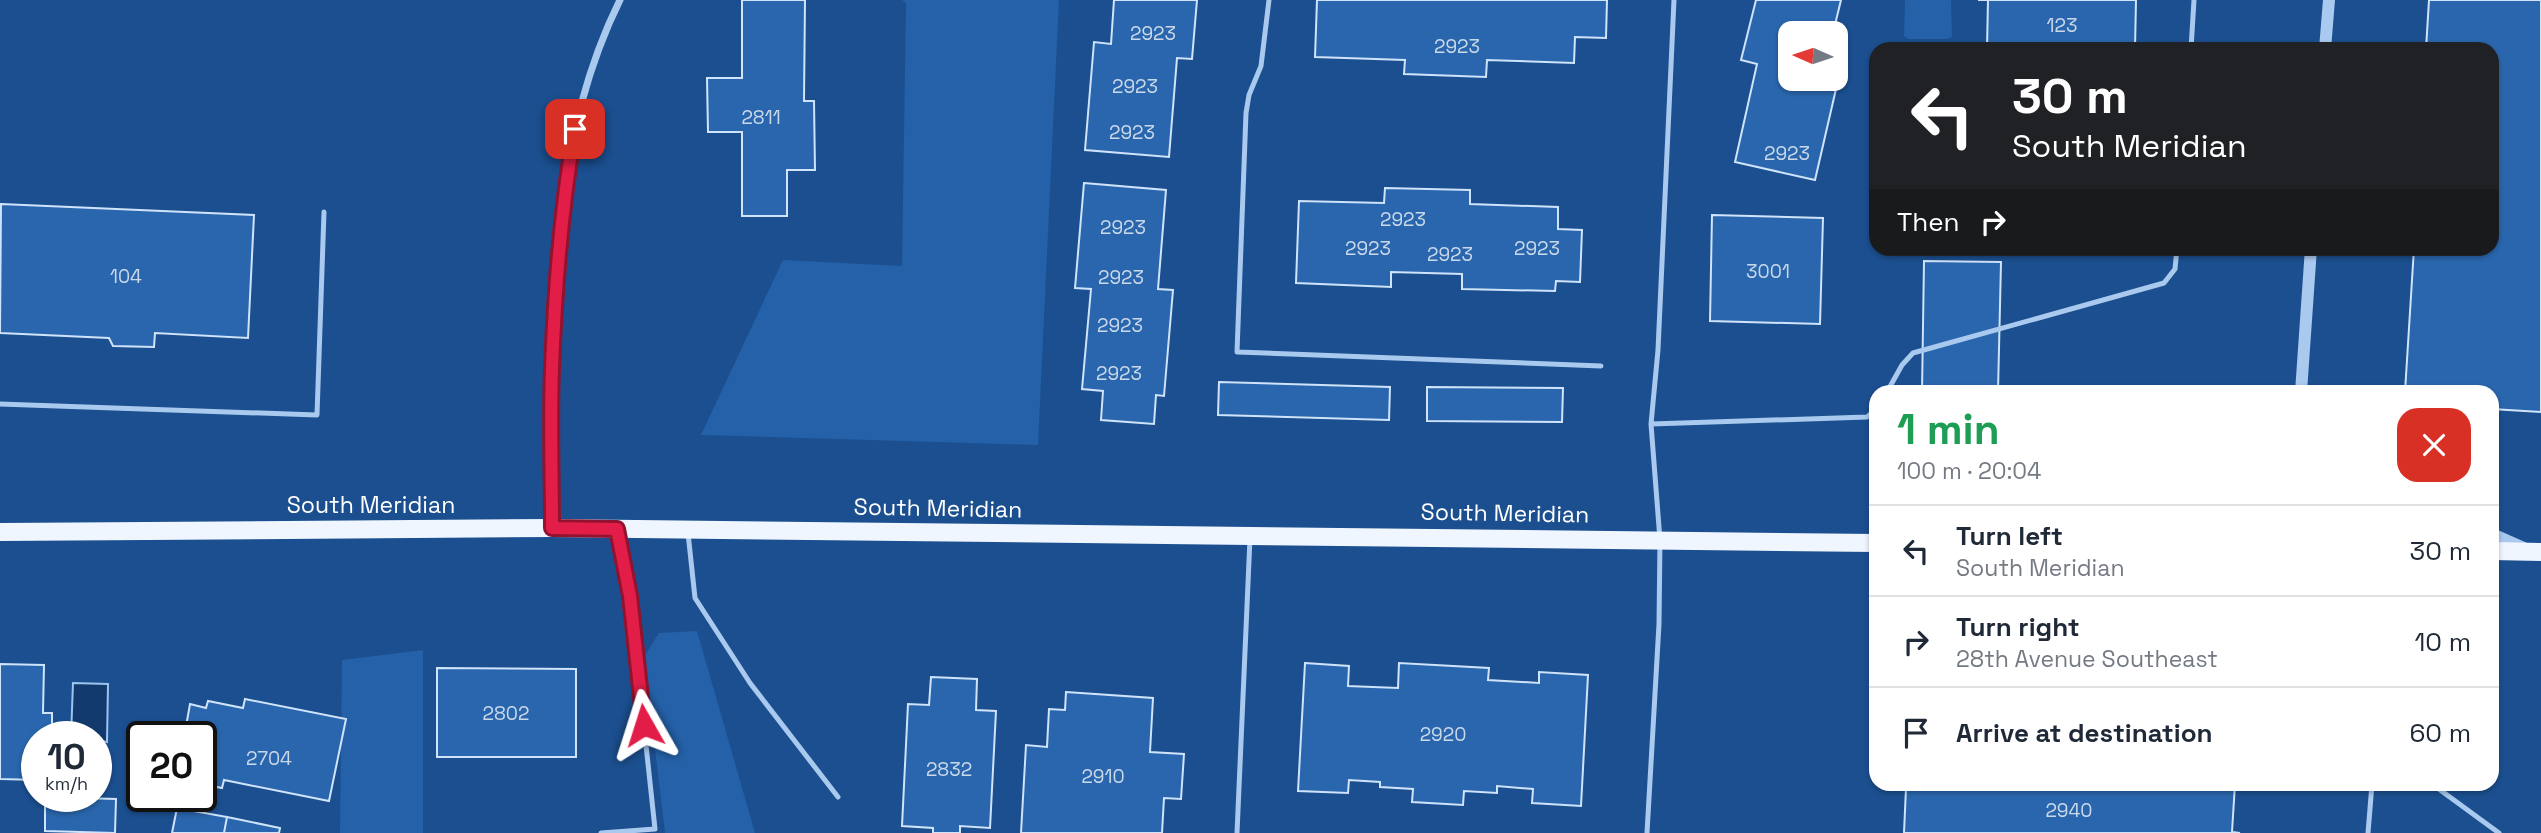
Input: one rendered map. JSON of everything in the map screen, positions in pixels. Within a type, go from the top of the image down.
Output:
[{"type":"main road","name":"South Meridian","points":[[0,532],[552,528],[1869,543]]},
{"type":"main road","points":[[2499,551],[2537,552]]},
{"type":"street","points":[[552,528],[552,370],[562,207],[581,98],[599,45],[620,0]]},
{"type":"street","points":[[2326,42],[2329,0]]},
{"type":"street","points":[[2301,385],[2310,256]]},
{"type":"street","points":[[2303,363],[2309,385]]},
{"type":"street","points":[[2499,537],[2537,552]]},
{"type":"lane","points":[[1269,0],[1261,66],[1249,95],[1246,113],[1237,352],[1601,366]]},
{"type":"lane","points":[[1647,833],[1659,624],[1660,540],[1651,424],[1658,350],[1674,0]]},
{"type":"lane","points":[[2191,42],[2194,0]]},
{"type":"lane","points":[[0,404],[317,415],[324,212]]},
{"type":"lane","points":[[1891,385],[1902,365],[1913,354],[2164,283],[2175,270],[2176,256]]},
{"type":"lane","points":[[1651,424],[1869,415]]},
{"type":"lane","points":[[601,833],[655,829],[630,596],[617,529]]},
{"type":"lane","points":[[688,530],[695,598],[750,683],[838,797]]},
{"type":"lane","points":[[1237,833],[1250,535]]},
{"type":"lane","points":[[2368,833],[2371,791]]},
{"type":"lane","points":[[2442,791],[2499,833]]},
{"type":"shaded area","points":[[902,0],[1059,0],[1038,445],[701,435],[783,260],[902,266],[906,3]]},
{"type":"shaded area","points":[[1905,0],[1951,0],[1952,37],[1908,39],[1904,36]]},
{"type":"shaded area","points":[[697,631],[755,833],[665,833],[644,657],[659,633]]},
{"type":"shaded area","points":[[423,650],[423,833],[340,833],[342,660]]},
{"type":"shaded area","points":[[73,683],[108,684],[107,721],[72,721]]},
{"type":"building","points":[[742,0],[805,0],[804,101],[814,101],[815,170],[787,170],[787,216],[742,216],[742,132],[708,132],[707,78],[742,78]]},
{"type":"building","points":[[1114,0],[1197,0],[1192,59],[1177,58],[1169,157],[1085,150],[1094,42],[1111,44]]},
{"type":"building","points":[[1317,0],[1607,0],[1606,38],[1575,37],[1574,63],[1487,60],[1486,77],[1404,74],[1405,60],[1315,57]]},
{"type":"building","points":[[1756,0],[1841,0],[1836,21],[1778,21],[1778,91],[1836,91],[1815,180],[1735,162],[1757,64],[1741,60]]},
{"type":"building","points":[[1988,0],[2136,0],[2135,42],[1987,42]]},
{"type":"building","points":[[2429,0],[2541,0],[2541,412],[2499,409],[2499,385],[2405,385],[2414,256],[2499,256],[2499,42],[2426,42]]},
{"type":"building","points":[[1084,183],[1166,190],[1158,289],[1173,290],[1164,396],[1156,395],[1154,424],[1101,420],[1103,391],[1082,389],[1091,289],[1075,288]]},
{"type":"building","points":[[1385,188],[1470,190],[1470,204],[1558,207],[1558,229],[1582,230],[1580,282],[1556,281],[1555,291],[1462,289],[1462,274],[1391,272],[1391,287],[1296,283],[1299,201],[1384,203]]},
{"type":"building","points":[[1,204],[254,215],[248,338],[155,333],[154,347],[113,346],[109,338],[0,333]]},
{"type":"building","points":[[1712,215],[1823,218],[1820,324],[1710,321]]},
{"type":"building","points":[[1924,261],[2001,262],[1998,385],[1922,385]]},
{"type":"building","points":[[1219,382],[1390,387],[1389,420],[1218,415]]},
{"type":"building","points":[[1427,387],[1563,388],[1562,422],[1427,421]]},
{"type":"building","points":[[1305,663],[1349,666],[1348,686],[1398,688],[1399,663],[1489,668],[1488,680],[1539,683],[1539,672],[1588,675],[1581,806],[1532,803],[1533,789],[1497,786],[1497,793],[1464,791],[1463,805],[1412,802],[1413,789],[1380,787],[1380,782],[1349,780],[1348,793],[1298,791]]},
{"type":"building","points":[[0,664],[44,665],[43,713],[52,713],[52,721],[21,721],[21,780],[0,779]]},
{"type":"building","points":[[437,668],[576,669],[576,757],[437,757]]},
{"type":"building","points":[[931,677],[977,679],[976,710],[996,711],[990,828],[960,826],[960,833],[933,833],[933,828],[902,826],[908,704],[929,705]]},
{"type":"building","points":[[1066,692],[1153,698],[1150,752],[1184,754],[1181,799],[1164,798],[1162,833],[1021,833],[1026,745],[1047,747],[1049,709],[1065,710]]},
{"type":"building","points":[[245,699],[346,719],[329,801],[224,780],[222,788],[217,787],[217,721],[187,721],[190,704],[206,708],[208,701],[243,708]]},
{"type":"building","points":[[1906,791],[2235,791],[2232,832],[2240,833],[1904,833]]},
{"type":"building","points":[[112,799],[116,799],[115,833],[45,831],[45,812],[112,812]]},
{"type":"building","points":[[176,812],[199,812],[227,817],[224,833],[172,833]]},
{"type":"building","points":[[227,817],[280,828],[279,833],[224,833]]},
{"type":"route","points":[[575,129],[562,207],[558,253],[552,370],[552,528],[617,529],[630,596],[644,725]]}]
